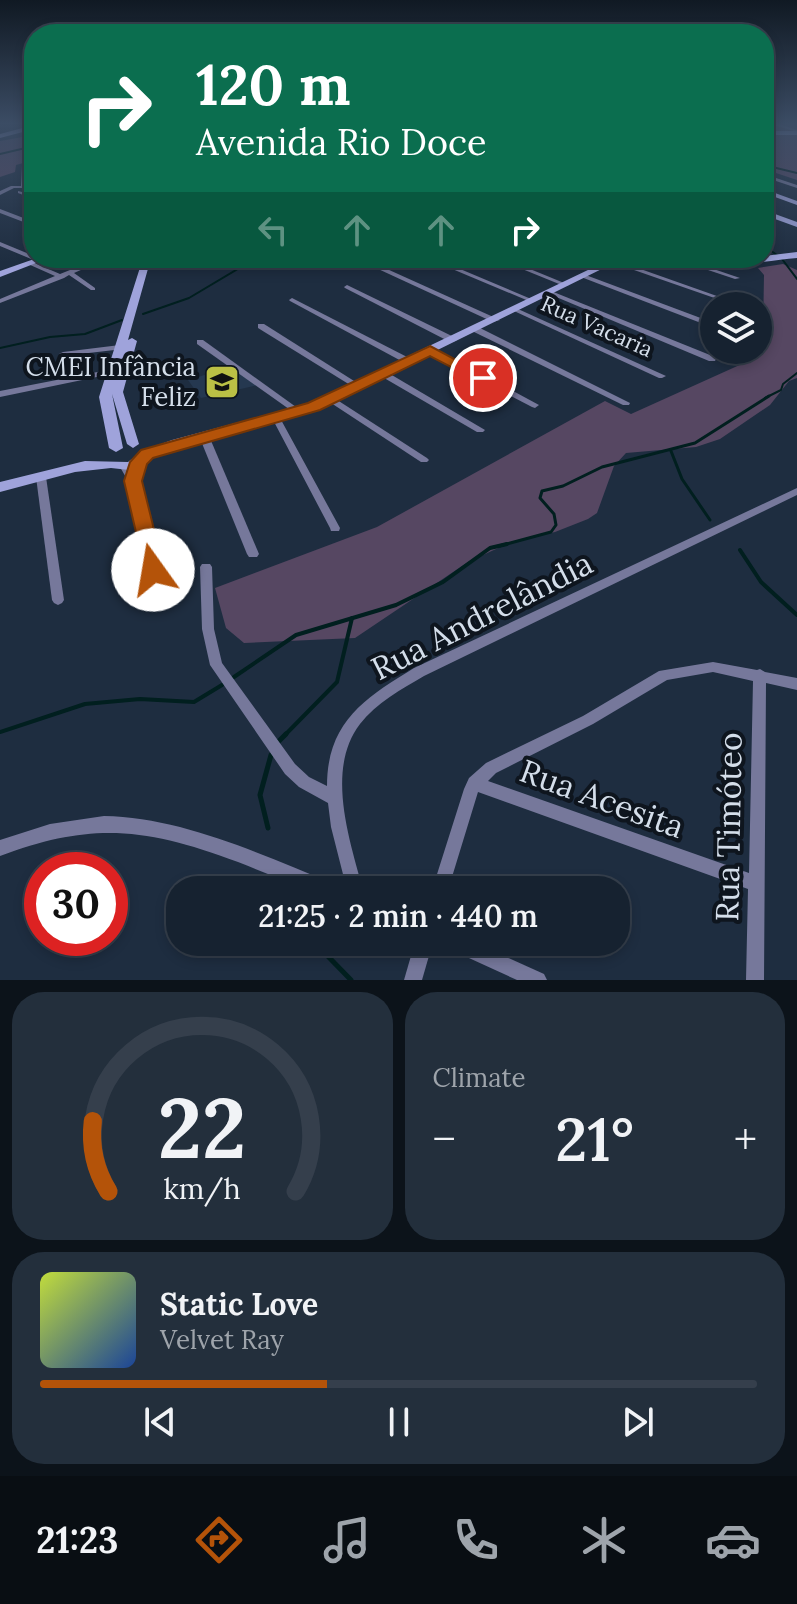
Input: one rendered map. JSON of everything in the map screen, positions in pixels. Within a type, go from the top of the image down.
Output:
[{"type":"street","points":[[774,179],[797,187]]},
{"type":"street","points":[[0,194],[24,188]]},
{"type":"street","points":[[774,195],[797,203]]},
{"type":"street","points":[[0,211],[24,220]]},
{"type":"street","points":[[774,216],[797,225]]},
{"type":"street","points":[[0,244],[24,254]]},
{"type":"street","points":[[774,257],[797,255]]},
{"type":"street","points":[[0,274],[24,265]]},
{"type":"street","points":[[49,268],[62,277]]},
{"type":"street","points":[[0,301],[84,268]]},
{"type":"street","points":[[128,455],[105,397],[144,268]]},
{"type":"street","points":[[153,570],[117,392],[154,268]]},
{"type":"street","points":[[381,268],[496,320]]},
{"type":"street","points":[[453,268],[533,301]]},
{"type":"street","points":[[523,268],[566,285]]},
{"type":"street","points":[[638,268],[703,292]]},
{"type":"street","points":[[706,268],[737,278]]},
{"type":"street","points":[[0,487],[299,412],[597,269]]},
{"type":"street","points":[[71,274],[93,289]]},
{"type":"street","points":[[583,276],[700,321]]},
{"type":"street","points":[[347,287],[453,340]]},
{"type":"street","points":[[551,293],[700,354]]},
{"type":"street","points":[[292,300],[408,361]]},
{"type":"street","name":"Rua Vacaria","points":[[516,310],[662,376]]},
{"type":"street","points":[[261,326],[358,386]]},
{"type":"street","points":[[475,329],[626,403]]},
{"type":"street","points":[[200,342],[299,412]]},
{"type":"street","points":[[63,354],[120,347]]},
{"type":"street","points":[[430,350],[535,405]]},
{"type":"street","points":[[0,394],[113,371]]},
{"type":"street","points":[[382,373],[480,430]]},
{"type":"street","points":[[331,399],[424,460]]},
{"type":"street","points":[[276,418],[335,528]]},
{"type":"street","points":[[204,436],[253,554]]},
{"type":"street","points":[[41,477],[58,600]]},
{"type":"street","name":"Rua Andrelândia","points":[[351,876],[338,823],[336,768],[353,722],[389,690],[419,672],[797,491]]},
{"type":"street","points":[[206,567],[209,638],[216,665],[290,769],[304,782],[336,799]]},
{"type":"street","points":[[444,876],[462,811],[474,783],[491,768],[588,720],[664,675],[713,667],[797,684]]},
{"type":"street","name":"Rua Timóteo","points":[[755,980],[760,675]]},
{"type":"street","name":"Rua Acesita","points":[[474,783],[756,884]]},
{"type":"street","points":[[0,848],[58,831],[136,825],[192,838],[291,876]]},
{"type":"street","points":[[413,980],[420,956]]},
{"type":"street","points":[[484,956],[538,980]]},
{"type":"shaded area","points":[[0,170],[15,170],[15,172],[0,177]]},
{"type":"shaded area","points":[[774,170],[797,170],[797,180],[774,172]]},
{"type":"shaded area","points":[[783,264],[797,270],[797,378],[789,381],[770,405],[720,439],[696,447],[626,453],[614,466],[597,513],[555,532],[511,542],[468,562],[355,638],[244,643],[226,628],[215,588],[377,527],[605,401],[631,414],[742,364],[772,364],[772,292],[764,292],[764,275],[758,268],[774,268]]},
{"type":"shaded area","name":"CMEI Infância Feliz","points":[[231,367],[258,385],[201,398],[188,380]]},
{"type":"waterway","points":[[784,170],[797,173]]},
{"type":"waterway","points":[[782,259],[797,279]]},
{"type":"waterway","points":[[143,314],[189,298],[239,268]]},
{"type":"waterway","points":[[0,348],[50,337],[85,334],[122,320]]},
{"type":"waterway","points":[[769,396],[781,390],[783,384],[797,373]]},
{"type":"waterway","points":[[502,545],[551,532],[556,525],[554,514],[540,498],[542,491],[563,486],[602,467],[695,443],[769,396]]},
{"type":"waterway","points":[[765,398],[769,396]]},
{"type":"waterway","points":[[671,451],[682,479],[710,520]]},
{"type":"waterway","points":[[502,545],[507,544]]},
{"type":"waterway","points":[[352,618],[396,605],[443,582],[490,548],[502,545]]},
{"type":"waterway","points":[[740,550],[761,582],[797,615]]},
{"type":"waterway","points":[[234,677],[296,635],[352,618]]},
{"type":"waterway","points":[[284,736],[337,682],[352,618]]},
{"type":"waterway","points":[[0,732],[85,704],[140,699],[194,702],[222,685]]},
{"type":"waterway","points":[[277,743],[284,736]]},
{"type":"waterway","points":[[268,828],[260,795],[271,755]]},
{"type":"waterway","points":[[328,956],[351,980]]},
{"type":"place","name":"CMEI Infância Feliz","points":[[222,382]]},
{"type":"route","points":[[153,570],[133,481],[139,462],[147,454],[177,443],[299,412],[430,350],[483,378]]}]
